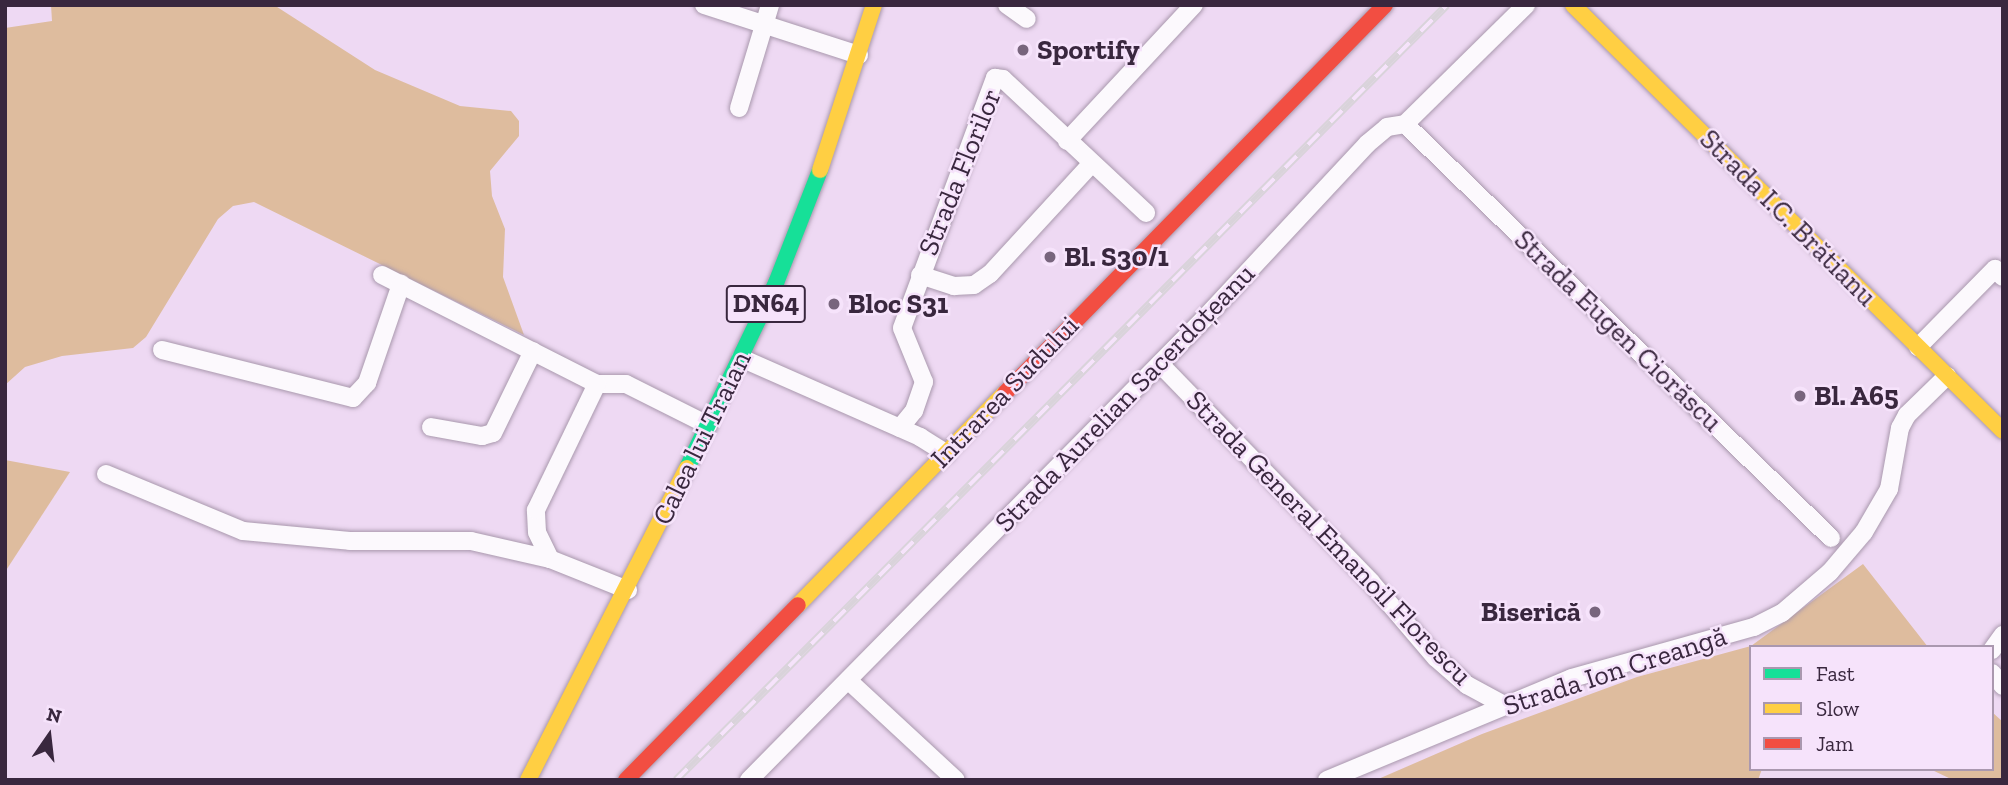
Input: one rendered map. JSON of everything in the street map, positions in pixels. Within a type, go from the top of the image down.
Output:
[{"type":"street","points":[[704,5],[859,55]]},
{"type":"street","points":[[739,108],[770,5]]},
{"type":"street","name":"Calea lui Traian","points":[[528,780],[628,590],[741,358],[797,232],[874,5]]},
{"type":"street","points":[[1007,5],[1027,19]]},
{"type":"street","points":[[1067,141],[1194,5]]},
{"type":"street","name":"Intrarea Sudului","points":[[626,780],[1385,5]]},
{"type":"street","points":[[1405,124],[1526,5]]},
{"type":"street","name":"Strada I.C. Brătianu","points":[[1573,5],[2003,431]]},
{"type":"street","name":"Strada Florilor","points":[[900,428],[914,411],[924,382],[902,328],[995,78],[1003,79],[1146,213]]},
{"type":"street","name":"Strada Aurelian Sacerdoțeanu","points":[[749,780],[850,682],[1160,364],[1373,139],[1387,127],[1405,124]]},
{"type":"street","name":"Strada Eugen Ciorăscu","points":[[1405,124],[1831,538]]},
{"type":"street","name":"Strada Florilor","points":[[920,275],[954,286],[982,279],[1091,164]]},
{"type":"street","points":[[1918,347],[1994,269],[2003,277]]},
{"type":"street","points":[[382,275],[597,384],[626,384],[708,425]]},
{"type":"street","points":[[162,350],[354,398],[367,383],[401,284]]},
{"type":"street","points":[[430,427],[482,436],[493,433],[533,351]]},
{"type":"street","points":[[741,358],[900,428],[946,453]]},
{"type":"street","name":"Strada General Emanoil Florescu","points":[[1160,364],[1371,582],[1437,658],[1467,685],[1504,705]]},
{"type":"street","name":"Strada Ion Creangă","points":[[1327,780],[1572,678],[1754,627],[1782,613],[1830,572],[1864,532],[1889,489],[1900,428],[1907,415],[1947,376]]},
{"type":"street","points":[[550,559],[537,531],[536,510],[597,384]]},
{"type":"street","points":[[106,474],[243,531],[350,541],[437,537],[503,546],[550,559],[628,590]]},
{"type":"street","points":[[850,682],[956,780]]},
{"type":"shaded area","points":[[51,5],[274,5],[375,70],[460,106],[511,111],[519,121],[519,136],[490,171],[492,196],[505,229],[503,277],[524,335],[254,202],[233,206],[218,219],[146,337],[133,348],[62,356],[25,367],[5,385],[5,28],[52,21]]},
{"type":"shaded area","points":[[5,460],[70,472],[5,572]]},
{"type":"shaded area","points":[[1863,564],[1926,645],[1752,645]]},
{"type":"shaded area","points":[[1749,647],[1749,771],[1761,771],[1758,780],[1376,780],[1482,734],[1637,677]]},
{"type":"shaded area","points":[[1994,714],[2003,722],[2003,780],[1953,780],[1934,771],[1994,771]]},
{"type":"railway","points":[[676,780],[1447,5]]},
{"type":"traffic: fast","points":[[687,468],[776,283],[820,170]]},
{"type":"traffic: slow","points":[[820,170],[874,5]]},
{"type":"traffic: slow","points":[[1573,5],[2003,431]]},
{"type":"traffic: slow","points":[[798,605],[1005,393]]},
{"type":"traffic: slow","points":[[528,780],[687,468]]},
{"type":"traffic: jam","points":[[1005,393],[1385,5]]},
{"type":"traffic: jam","points":[[626,780],[798,605]]},
{"type":"place","name":"Sportify","points":[[1023,50]]},
{"type":"place","name":"Bl. S30/1","points":[[1050,257]]},
{"type":"place","name":"Bloc S31","points":[[834,304]]},
{"type":"place","name":"Bl. A65","points":[[1800,396]]},
{"type":"place","name":"Biserică","points":[[1595,612]]}]
